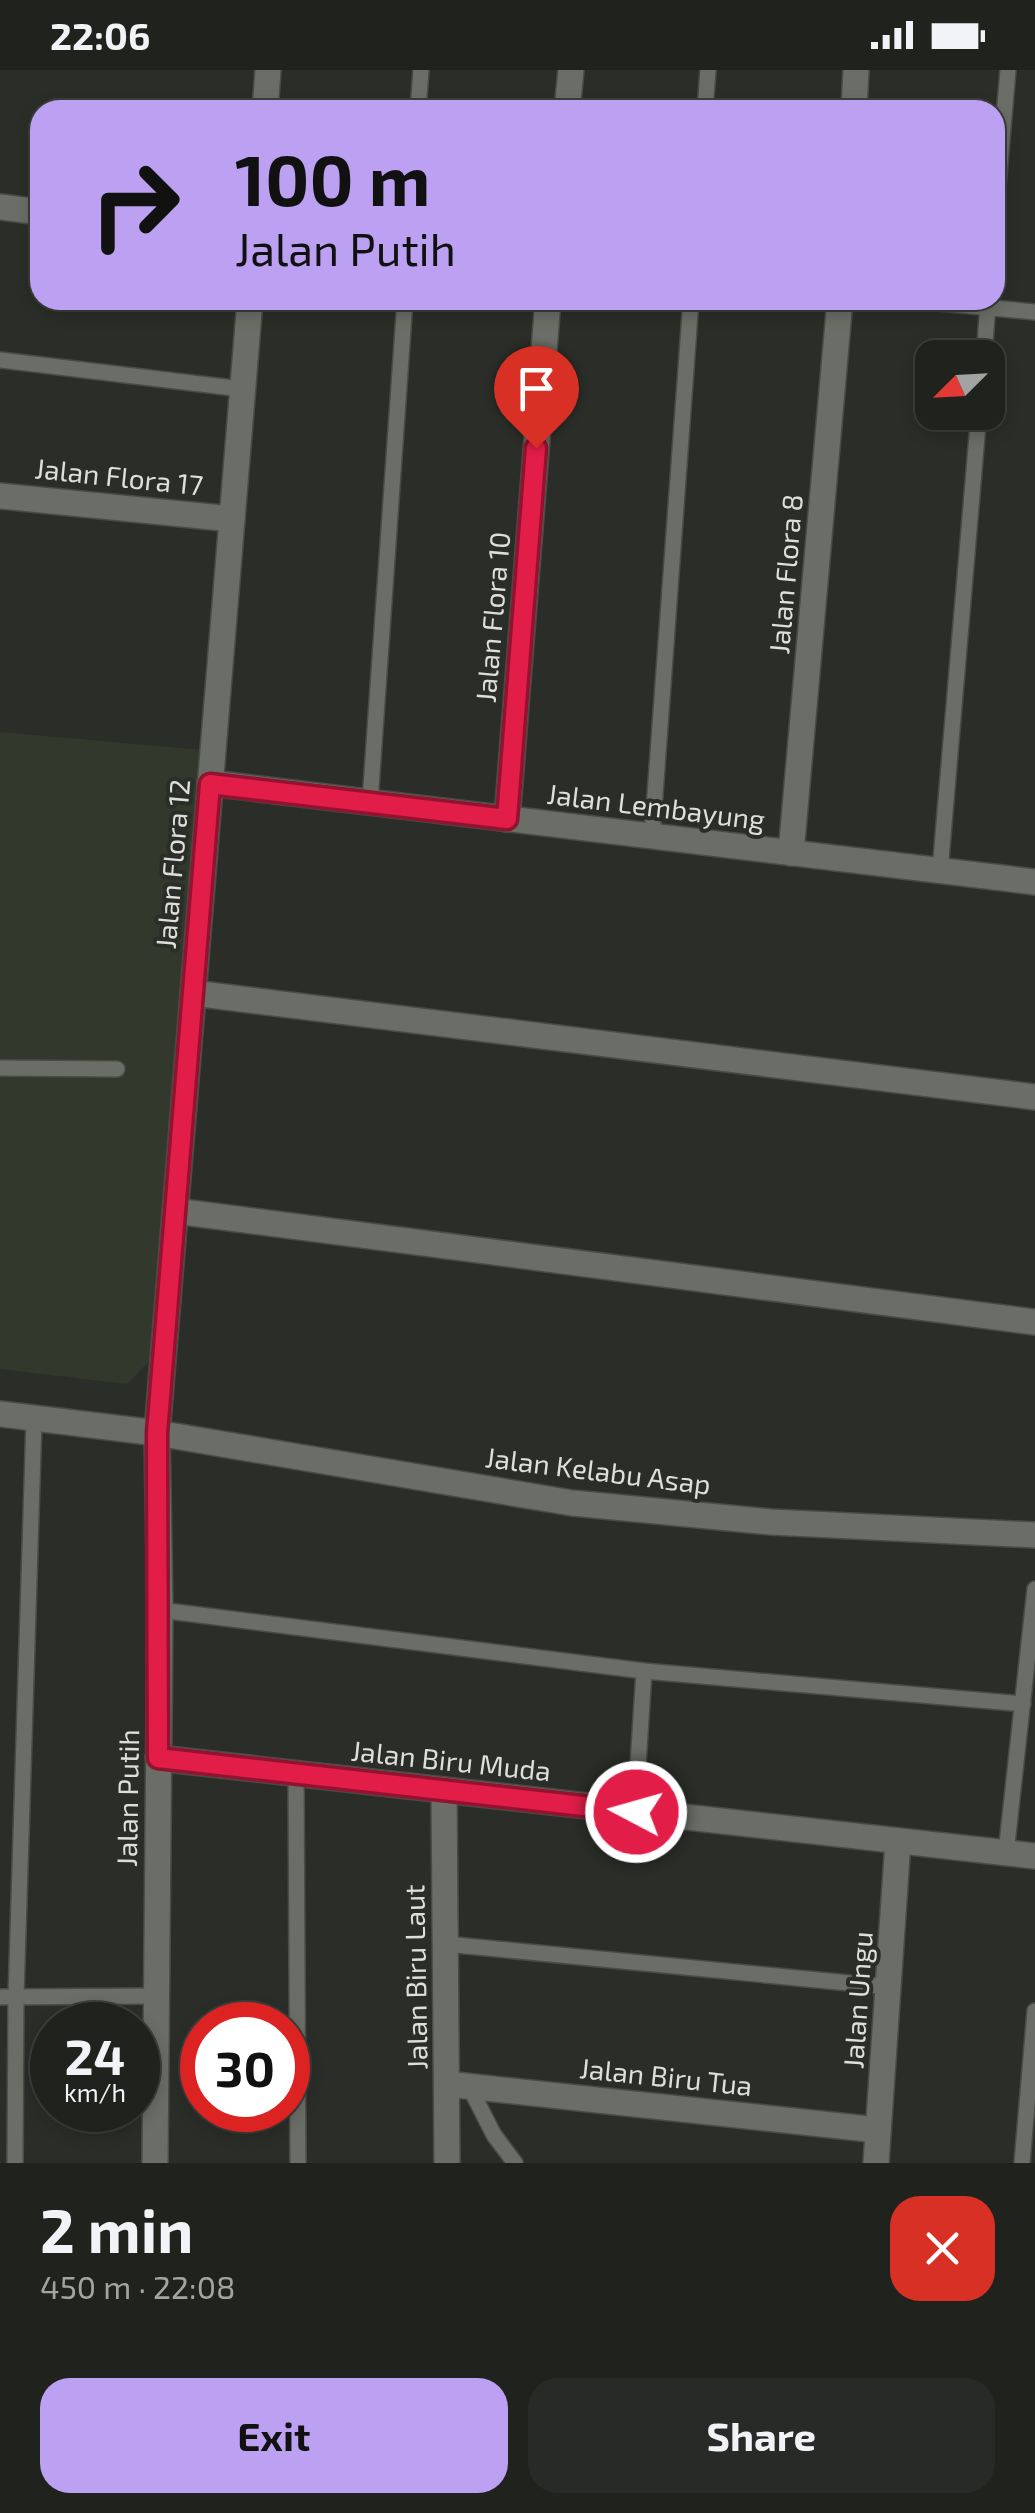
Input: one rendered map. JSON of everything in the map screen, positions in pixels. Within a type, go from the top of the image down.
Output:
[{"type":"street","points":[[266,100],[268,70]]},
{"type":"street","points":[[568,100],[571,70]]},
{"type":"street","points":[[854,100],[856,70]]},
{"type":"street","points":[[0,208],[30,211]]},
{"type":"street","name":"Jalan Flora 12","points":[[157,1433],[249,310]]},
{"type":"street","name":"Jalan Flora 10","points":[[507,819],[547,310]]},
{"type":"street","name":"Jalan Flora 8","points":[[791,853],[839,310]]},
{"type":"street","name":"Jalan Flora 17","points":[[0,496],[232,519]]},
{"type":"street","name":"Jalan Lembayung","points":[[210,784],[1035,882]]},
{"type":"street","points":[[193,993],[1035,1097]]},
{"type":"street","points":[[175,1211],[1035,1322]]},
{"type":"street","name":"Jalan Kelabu Asap","points":[[0,1414],[157,1433],[572,1503],[771,1522],[1035,1535]]},
{"type":"street","name":"Jalan Putih","points":[[155,2163],[160,1610],[157,1433]]},
{"type":"street","name":"Jalan Biru Muda","points":[[158,1758],[1035,1856]]},
{"type":"street","name":"Jalan Biru Laut","points":[[444,1790],[446,1944],[458,2085],[447,2163]]},
{"type":"street","name":"Jalan Ungu","points":[[876,2163],[898,1841]]},
{"type":"street","name":"Jalan Biru Tua","points":[[458,2085],[878,2130]]},
{"type":"lane","points":[[418,100],[420,70]]},
{"type":"lane","points":[[706,100],[708,70]]},
{"type":"lane","points":[[1005,105],[1008,70]]},
{"type":"lane","points":[[1005,307],[1035,312]]},
{"type":"lane","points":[[370,802],[403,310]]},
{"type":"lane","points":[[652,836],[690,310]]},
{"type":"lane","points":[[985,340],[988,310]]},
{"type":"lane","points":[[0,360],[242,389]]},
{"type":"lane","points":[[940,871],[977,430]]},
{"type":"lane","points":[[0,1068],[117,1069]]},
{"type":"lane","points":[[16,2163],[8,1996],[34,1419]]},
{"type":"lane","points":[[1006,1853],[1035,1589]]},
{"type":"lane","points":[[160,1610],[644,1671],[1022,1704]]},
{"type":"lane","points":[[636,1812],[644,1671]]},
{"type":"lane","points":[[296,1774],[298,2163]]},
{"type":"lane","points":[[446,1944],[890,1988]]},
{"type":"lane","points":[[8,1996],[155,1996]]},
{"type":"lane","points":[[1022,2163],[1035,2011]]},
{"type":"lane","points":[[458,2085],[515,2163]]},
{"type":"shaded area","points":[[0,732],[202,750],[150,1360],[127,1384],[0,1369]]},
{"type":"route","points":[[536,448],[507,819],[210,784],[157,1433],[158,1758],[636,1812]]}]
